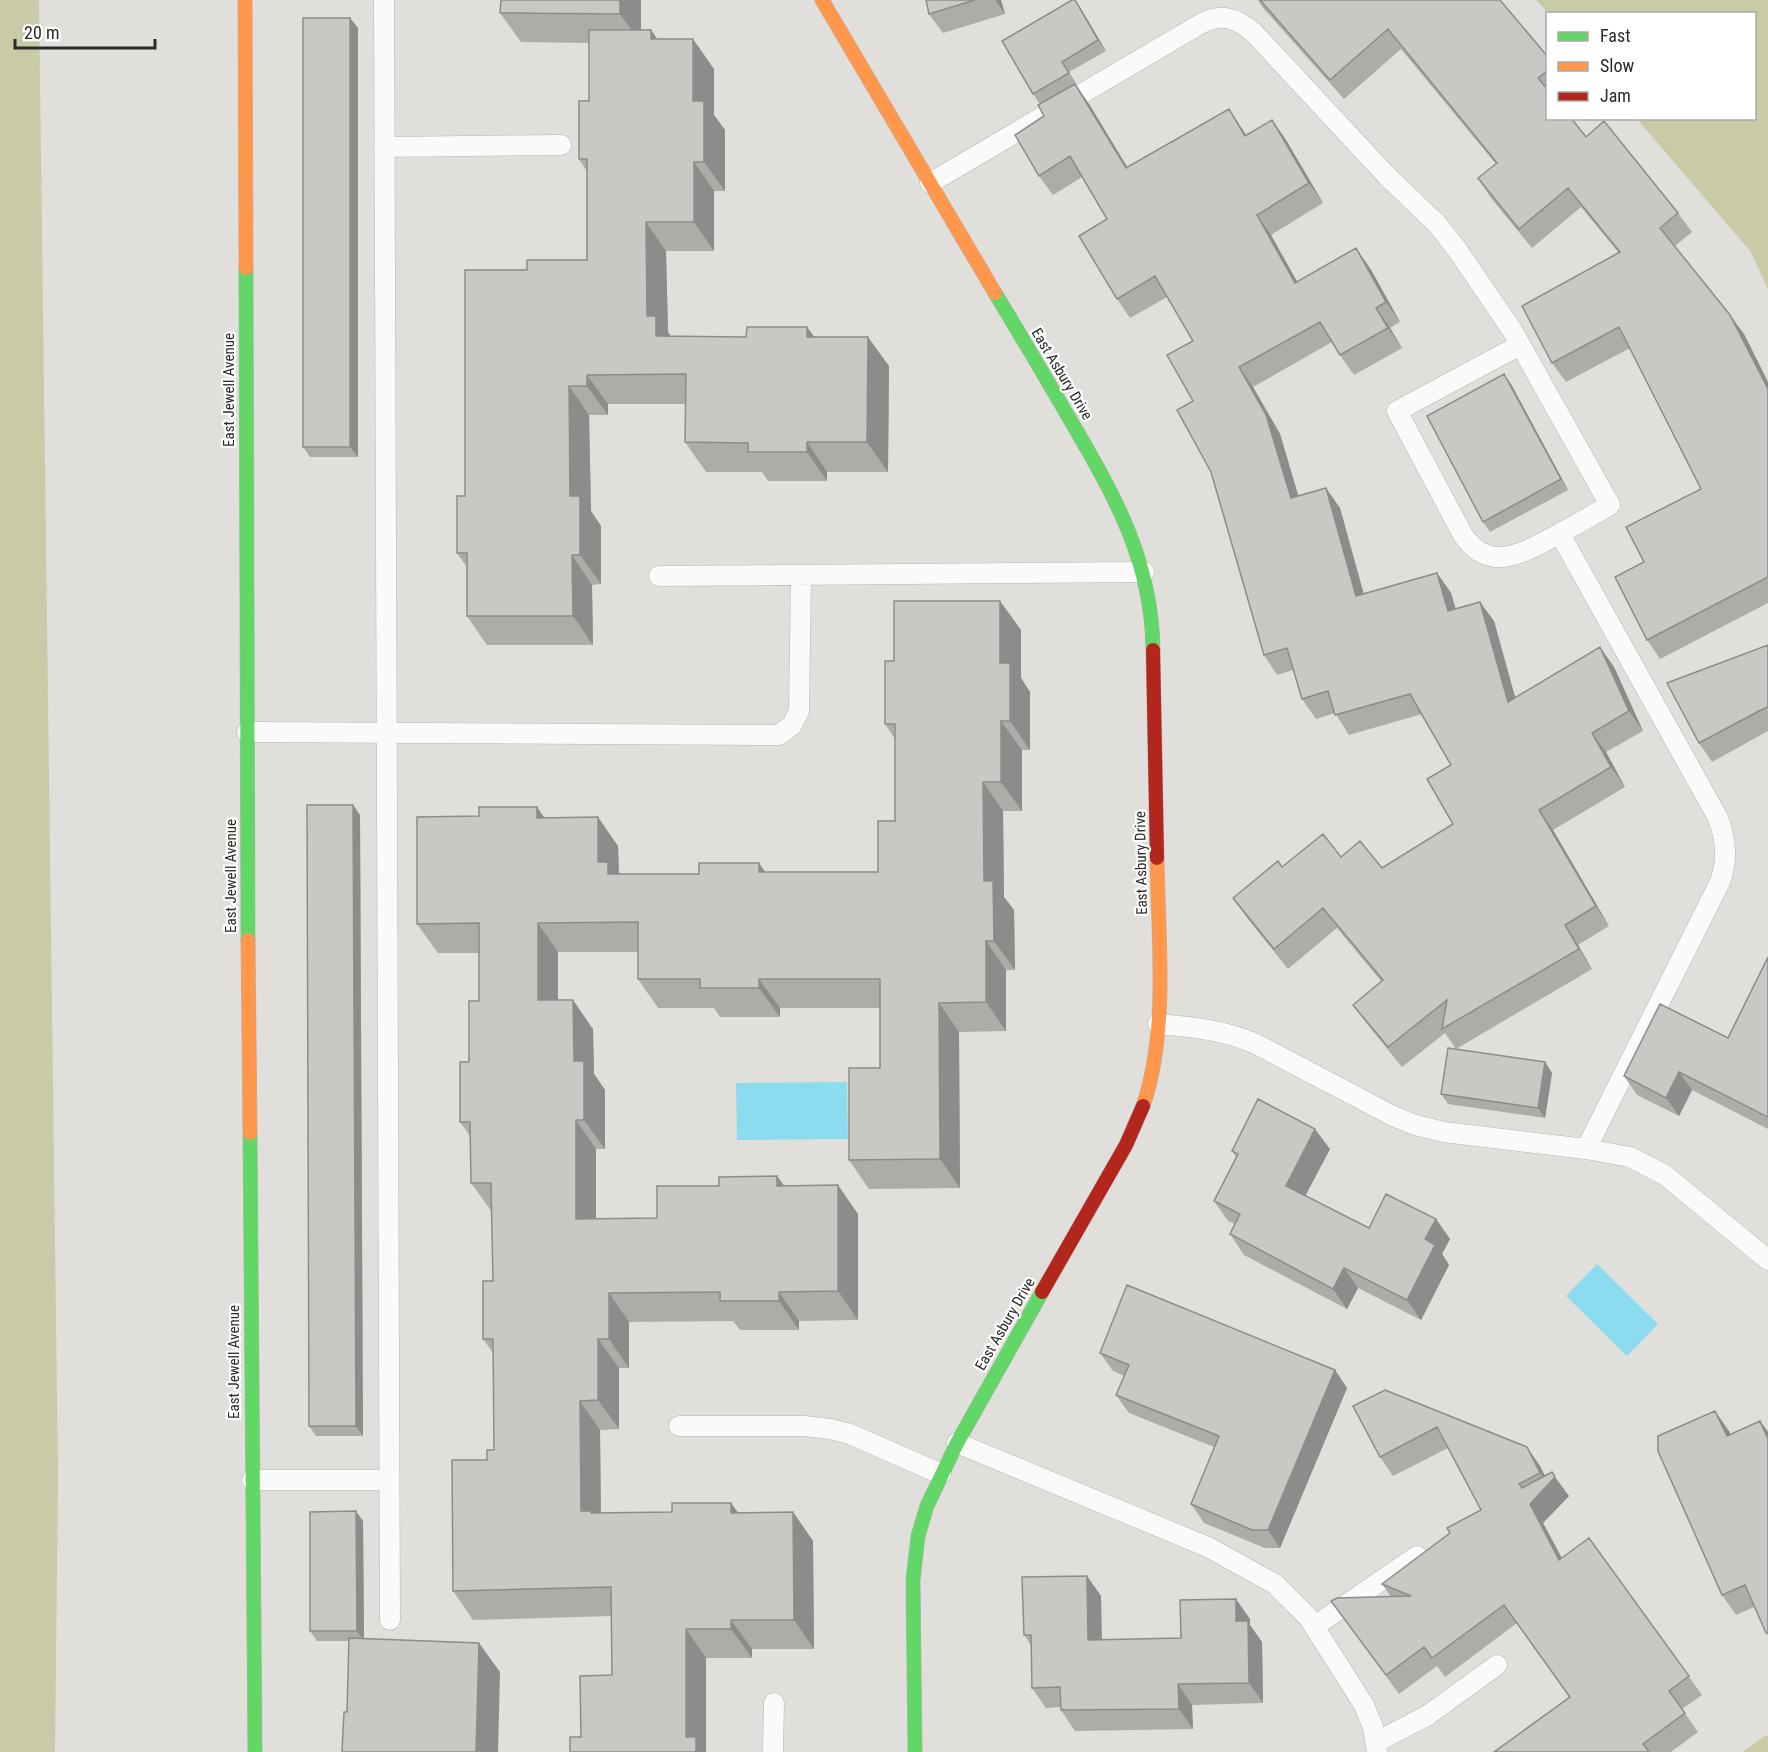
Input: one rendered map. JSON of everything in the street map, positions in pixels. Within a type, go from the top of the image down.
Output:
[{"type":"street","name":"East Jewell Avenue","points":[[245,0],[247,732],[255,1752]]},
{"type":"street","name":"East Asbury Drive","points":[[822,0],[1101,472],[1127,526],[1144,572],[1153,639],[1158,1024],[1154,1074],[1135,1126],[957,1443],[941,1474],[922,1521],[913,1580],[915,1752]]},
{"type":"lane","points":[[384,0],[390,1620]]},
{"type":"lane","points":[[930,183],[1202,23],[1222,17],[1233,18],[1252,32],[1388,177],[1437,224],[1480,281],[1520,345],[1610,505],[1560,534],[1515,556],[1490,556],[1477,552],[1463,535],[1397,411],[1520,345]]},
{"type":"lane","points":[[384,147],[561,145]]},
{"type":"lane","points":[[1560,534],[1718,818],[1726,844],[1725,869],[1720,882],[1586,1149]]},
{"type":"lane","points":[[659,576],[1144,572]]},
{"type":"lane","points":[[247,732],[779,735],[792,725],[799,711],[801,575]]},
{"type":"lane","points":[[1158,1024],[1203,1028],[1235,1035],[1392,1116],[1415,1125],[1462,1135],[1586,1149],[1630,1157],[1655,1169],[1768,1260]]},
{"type":"lane","points":[[679,1426],[804,1426],[830,1429],[850,1434],[941,1474]]},
{"type":"lane","points":[[957,1443],[1208,1547],[1275,1584],[1294,1601],[1315,1626],[1364,1705],[1373,1727],[1377,1747],[1428,1715],[1497,1665]]},
{"type":"lane","points":[[252,1480],[389,1480]]},
{"type":"lane","points":[[1315,1626],[1417,1556]]},
{"type":"lane","points":[[773,1752],[774,1703]]},
{"type":"green space","points":[[0,0],[39,0],[58,1476],[55,1752],[0,1752]]},
{"type":"green space","points":[[1536,0],[1768,0],[1768,290],[1751,252],[1638,120],[1756,120],[1756,12],[1547,12]]},
{"type":"green space","points":[[1768,1735],[1768,1752],[1743,1752],[1765,1736]]},
{"type":"water","points":[[847,1082],[848,1139],[737,1140],[736,1083]]},
{"type":"water","points":[[1597,1264],[1658,1324],[1627,1356],[1566,1296]]},
{"type":"building","points":[[501,0],[620,0],[620,14],[500,13]]},
{"type":"building","points":[[926,0],[975,0],[929,14]]},
{"type":"building","points":[[1075,0],[1098,40],[1062,62],[1069,73],[1033,94],[1002,41]]},
{"type":"building","points":[[1260,0],[1500,0],[1546,55],[1546,72],[1538,78],[1546,88],[1546,120],[1573,120],[1586,137],[1604,121],[1678,213],[1660,228],[1730,315],[1768,389],[1768,577],[1647,640],[1615,577],[1644,562],[1626,527],[1701,489],[1619,327],[1552,363],[1522,306],[1620,252],[1568,188],[1519,229],[1478,178],[1497,163],[1388,29],[1330,80]]},
{"type":"building","points":[[303,18],[350,18],[350,447],[303,447]]},
{"type":"building","points":[[589,30],[651,30],[651,39],[693,39],[693,101],[704,101],[704,162],[694,162],[694,222],[646,222],[647,316],[656,316],[656,336],[746,337],[747,327],[807,327],[807,337],[868,337],[867,442],[807,442],[807,452],[748,452],[748,443],[685,442],[686,374],[587,375],[587,386],[569,386],[570,496],[580,496],[580,555],[572,555],[573,616],[467,616],[467,553],[457,553],[457,496],[465,496],[465,270],[527,270],[527,260],[587,260],[587,159],[579,159],[579,101],[589,101]]},
{"type":"building","points":[[1075,84],[1126,168],[1229,109],[1245,136],[1272,120],[1309,183],[1257,215],[1295,283],[1356,248],[1386,302],[1376,308],[1388,328],[1340,355],[1320,322],[1239,367],[1266,415],[1291,498],[1326,488],[1356,596],[1437,573],[1448,611],[1480,602],[1508,702],[1600,647],[1629,711],[1592,733],[1611,767],[1539,810],[1596,906],[1565,925],[1579,949],[1442,1029],[1447,1000],[1388,1047],[1353,1005],[1383,980],[1323,908],[1274,949],[1233,898],[1278,861],[1282,867],[1323,834],[1341,857],[1360,841],[1382,868],[1453,824],[1427,779],[1451,765],[1410,694],[1335,715],[1328,691],[1302,699],[1287,648],[1264,655],[1211,472],[1177,410],[1193,401],[1167,355],[1193,341],[1155,276],[1117,299],[1079,236],[1107,219],[1070,156],[1039,176],[1015,135],[1044,116],[1038,105]]},
{"type":"building","points":[[1504,374],[1561,479],[1483,522],[1427,416]]},
{"type":"building","points":[[894,601],[1000,601],[1000,663],[1010,663],[1010,721],[1001,721],[1001,782],[983,782],[984,881],[993,881],[994,941],[986,941],[986,1002],[939,1003],[940,1159],[849,1160],[849,1068],[880,1068],[880,979],[759,979],[759,988],[700,988],[700,979],[638,979],[638,922],[538,923],[538,1000],[573,1000],[574,1061],[584,1061],[584,1120],[576,1120],[576,1219],[657,1218],[657,1186],[719,1186],[719,1177],[777,1176],[777,1186],[838,1185],[838,1291],[779,1292],[779,1301],[720,1301],[720,1292],[609,1293],[609,1339],[598,1339],[598,1400],[580,1401],[581,1511],[591,1511],[591,1513],[672,1512],[672,1503],[731,1503],[731,1513],[793,1512],[794,1620],[731,1620],[731,1629],[686,1629],[686,1737],[696,1737],[696,1752],[570,1752],[570,1737],[581,1737],[580,1676],[612,1675],[611,1587],[453,1591],[452,1460],[487,1460],[487,1450],[494,1450],[493,1339],[483,1339],[483,1281],[493,1281],[491,1183],[471,1183],[470,1122],[460,1122],[460,1062],[469,1062],[469,1001],[479,1001],[479,923],[417,924],[417,817],[479,816],[479,807],[537,807],[537,818],[598,817],[598,862],[608,862],[608,874],[699,874],[699,863],[759,863],[759,872],[878,872],[878,821],[895,821],[895,724],[885,724],[885,661],[894,661]]},
{"type":"building","points":[[1768,645],[1768,707],[1699,743],[1667,683]]},
{"type":"building","points":[[307,805],[353,805],[356,1426],[309,1426]]},
{"type":"building","points":[[1768,957],[1768,1117],[1679,1072],[1666,1098],[1624,1076],[1660,1004],[1728,1038]]},
{"type":"building","points":[[1448,1048],[1545,1062],[1538,1108],[1441,1094]]},
{"type":"building","points":[[1258,1099],[1315,1129],[1286,1186],[1369,1228],[1386,1194],[1436,1219],[1425,1239],[1435,1245],[1407,1300],[1344,1268],[1333,1289],[1230,1234],[1240,1214],[1214,1201],[1238,1154],[1232,1151]]},
{"type":"building","points":[[1127,1285],[1335,1370],[1268,1530],[1252,1530],[1191,1504],[1219,1436],[1116,1395],[1129,1365],[1100,1353]]},
{"type":"building","points":[[1385,1390],[1527,1447],[1540,1473],[1519,1484],[1522,1488],[1552,1472],[1555,1477],[1530,1504],[1559,1560],[1589,1538],[1689,1676],[1669,1691],[1685,1713],[1643,1744],[1649,1752],[1494,1752],[1570,1697],[1504,1605],[1432,1658],[1424,1647],[1386,1675],[1331,1601],[1337,1598],[1411,1596],[1382,1584],[1450,1533],[1447,1528],[1481,1510],[1437,1427],[1380,1457],[1353,1406]]},
{"type":"building","points":[[1715,1411],[1727,1436],[1760,1421],[1768,1439],[1768,1632],[1766,1633],[1745,1585],[1722,1595],[1658,1451],[1658,1436]]},
{"type":"building","points":[[356,1511],[357,1631],[310,1631],[310,1512]]},
{"type":"building","points":[[1087,1576],[1088,1640],[1181,1638],[1180,1600],[1236,1599],[1236,1621],[1248,1621],[1249,1683],[1178,1684],[1179,1709],[1061,1710],[1060,1687],[1032,1688],[1031,1635],[1024,1635],[1022,1577]]},
{"type":"building","points":[[349,1638],[479,1643],[476,1752],[342,1752],[344,1712],[347,1712]]},
{"type":"traffic: fast","points":[[246,268],[248,940]]},
{"type":"traffic: fast","points":[[995,293],[1085,444],[1127,528],[1146,586],[1153,650]]},
{"type":"traffic: fast","points":[[250,1133],[255,1752]]},
{"type":"traffic: fast","points":[[915,1752],[913,1580],[918,1536],[927,1506],[957,1443],[1042,1292]]},
{"type":"traffic: slow","points":[[245,0],[246,268]]},
{"type":"traffic: slow","points":[[822,0],[995,293]]},
{"type":"traffic: slow","points":[[1143,1106],[1151,1077],[1159,1015],[1160,952],[1157,858]]},
{"type":"traffic: slow","points":[[248,940],[250,1133]]},
{"type":"traffic: jam","points":[[1153,650],[1157,858]]},
{"type":"traffic: jam","points":[[1042,1292],[1126,1145],[1143,1106]]}]
